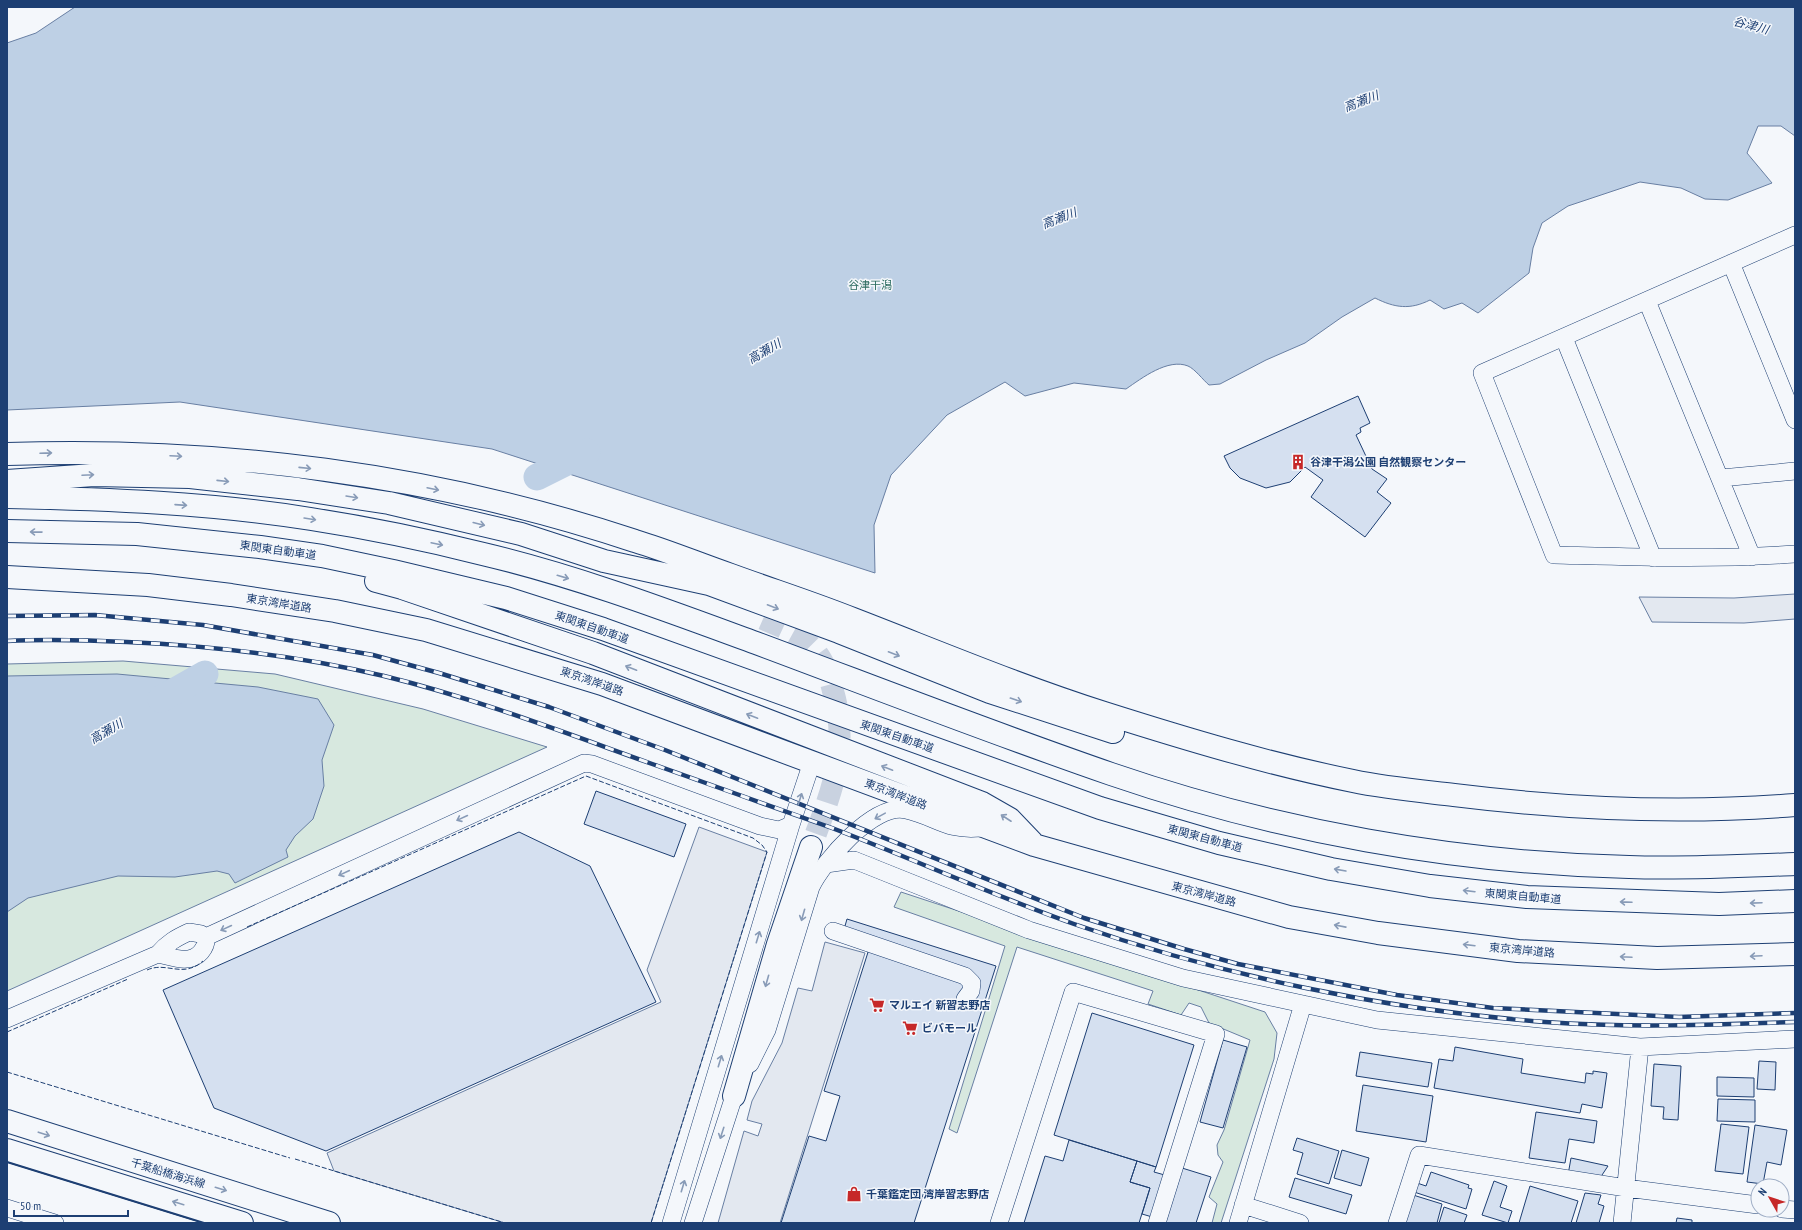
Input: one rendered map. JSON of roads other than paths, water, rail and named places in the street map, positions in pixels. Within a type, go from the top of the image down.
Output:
[{"type":"main road","points":[[7,454],[62,452],[199,457],[346,472],[482,499],[634,540],[850,617],[987,672],[1100,712],[1235,752],[1355,782]]},
{"type":"main road","points":[[7,481],[94,474],[143,474],[190,477],[291,488],[389,503],[521,534],[705,595],[763,619]]},
{"type":"main road","points":[[7,497],[211,507],[311,519],[486,554],[617,592],[1114,775],[1227,810],[1310,828],[1394,845],[1525,860],[1627,867],[1795,864]]},
{"type":"main road","name":"東関東自動車道","points":[[7,531],[65,532],[260,547],[322,556],[506,598],[603,630],[1100,808],[1219,844],[1331,869],[1430,886],[1527,897],[1719,904],[1795,901]]},
{"type":"main road","points":[[136,537],[348,574],[402,588],[593,653],[982,803],[1010,819],[1034,845]]},
{"type":"main road","points":[[604,561],[709,584],[767,605],[990,692],[1132,737],[1240,762],[1410,790],[1545,805],[1650,809],[1759,807],[1795,804]]},
{"type":"main road","name":"東京湾岸道路","points":[[7,577],[148,585],[231,595],[335,611],[426,630],[602,684],[1034,845],[1289,916],[1378,933],[1518,951],[1657,958],[1795,954]]},
{"type":"main road","points":[[774,724],[808,743],[812,751],[812,762]]},
{"type":"main road","points":[[734,1096],[778,944],[811,847]]},
{"type":"main road","name":"千葉船橋海浜線","points":[[7,1122],[329,1223]]},
{"type":"main road","points":[[7,1150],[242,1223]]},
{"type":"street","points":[[1795,235],[1482,373],[1554,555],[1653,558],[1752,557],[1795,554]]},
{"type":"street","points":[[1731,263],[1795,420]]},
{"type":"street","points":[[1647,301],[1721,478],[1752,557]]},
{"type":"street","points":[[1564,338],[1653,558]]},
{"type":"street","points":[[1721,478],[1795,471]]},
{"type":"street","points":[[671,1223],[791,825],[812,762]]},
{"type":"street","points":[[206,937],[584,763],[592,764],[760,826],[779,830],[791,825]]},
{"type":"street","points":[[693,1223],[734,1096],[767,1030],[811,887],[816,876],[855,831],[881,815],[893,810],[906,809],[957,828],[963,829],[984,827]]},
{"type":"street","points":[[760,826],[776,837],[779,843],[781,860]]},
{"type":"street","points":[[855,831],[857,845],[863,858],[889,875]]},
{"type":"street","points":[[826,864],[842,860],[854,860],[1029,930],[1183,978],[1377,1020],[1640,1047],[1795,1039]]},
{"type":"street","points":[[7,1019],[158,954],[174,939],[189,932],[201,934],[206,937]]},
{"type":"street","points":[[833,932],[965,976],[972,983],[971,991],[965,999]]},
{"type":"street","points":[[158,954],[178,959],[191,959],[198,955],[205,946],[206,937]]},
{"type":"street","points":[[999,1223],[1073,992],[1216,1034],[1157,1223]]},
{"type":"street","points":[[1238,1223],[1303,1004]]},
{"type":"street","points":[[1622,1223],[1640,1047]]},
{"type":"street","points":[[1397,1223],[1419,1155],[1626,1188],[1750,1205]]},
{"type":"street","points":[[1243,1205],[1300,1223]]},
{"type":"street","points":[[7,1208],[55,1223]]},
{"type":"water","name":"谷津干潟","points":[[75,7],[1795,7],[1795,136],[1781,126],[1758,126],[1747,153],[1772,183],[1728,200],[1705,199],[1681,188],[1640,182],[1568,206],[1542,223],[1533,248],[1529,273],[1478,313],[1462,303],[1444,309],[1430,300],[1416,305],[1396,306],[1375,298],[1342,317],[1305,343],[1266,360],[1220,384],[1209,385],[1191,367],[1180,364],[1156,370],[1126,389],[1074,383],[1025,396],[1005,382],[947,415],[891,475],[874,525],[875,573],[492,449],[180,402],[7,410],[7,43],[36,33]]},
{"type":"water","points":[[117,674],[258,687],[318,699],[334,725],[322,760],[324,786],[313,819],[295,836],[286,850],[288,857],[235,883],[229,874],[217,871],[175,877],[118,876],[28,898],[7,912],[7,676]]},
{"type":"waterway","name":"高瀬川","points":[[537,477],[587,452]]},
{"type":"waterway","name":"高瀬川","points":[[161,699],[205,674]]},
{"type":"tunnel","points":[[763,619],[794,633],[815,650],[827,672],[838,712],[840,733],[836,770],[825,808],[811,847]]},
{"type":"railway","points":[[7,616],[95,615],[203,625],[373,655],[439,673],[549,707],[665,750],[1084,918],[1238,964],[1397,995],[1493,1008],[1679,1017],[1795,1013]]},
{"type":"railway","points":[[7,641],[97,641],[224,649],[321,663],[419,685],[488,706],[832,828],[1074,924],[1130,943],[1188,960],[1306,988],[1425,1009],[1545,1022],[1607,1025],[1701,1025],[1795,1022]]},
{"type":"place","name":"谷津干潟公園 自然観察センター","points":[[1298,462]]},
{"type":"place","name":"マルエイ 新習志野店","points":[[877,1005]]},
{"type":"place","name":"ビバモール","points":[[910,1028]]},
{"type":"place","name":"千葉鑑定団 湾岸習志野店","points":[[854,1194]]},
{"type":"water label","name":"谷津川","points":[[1751,25]]}]
